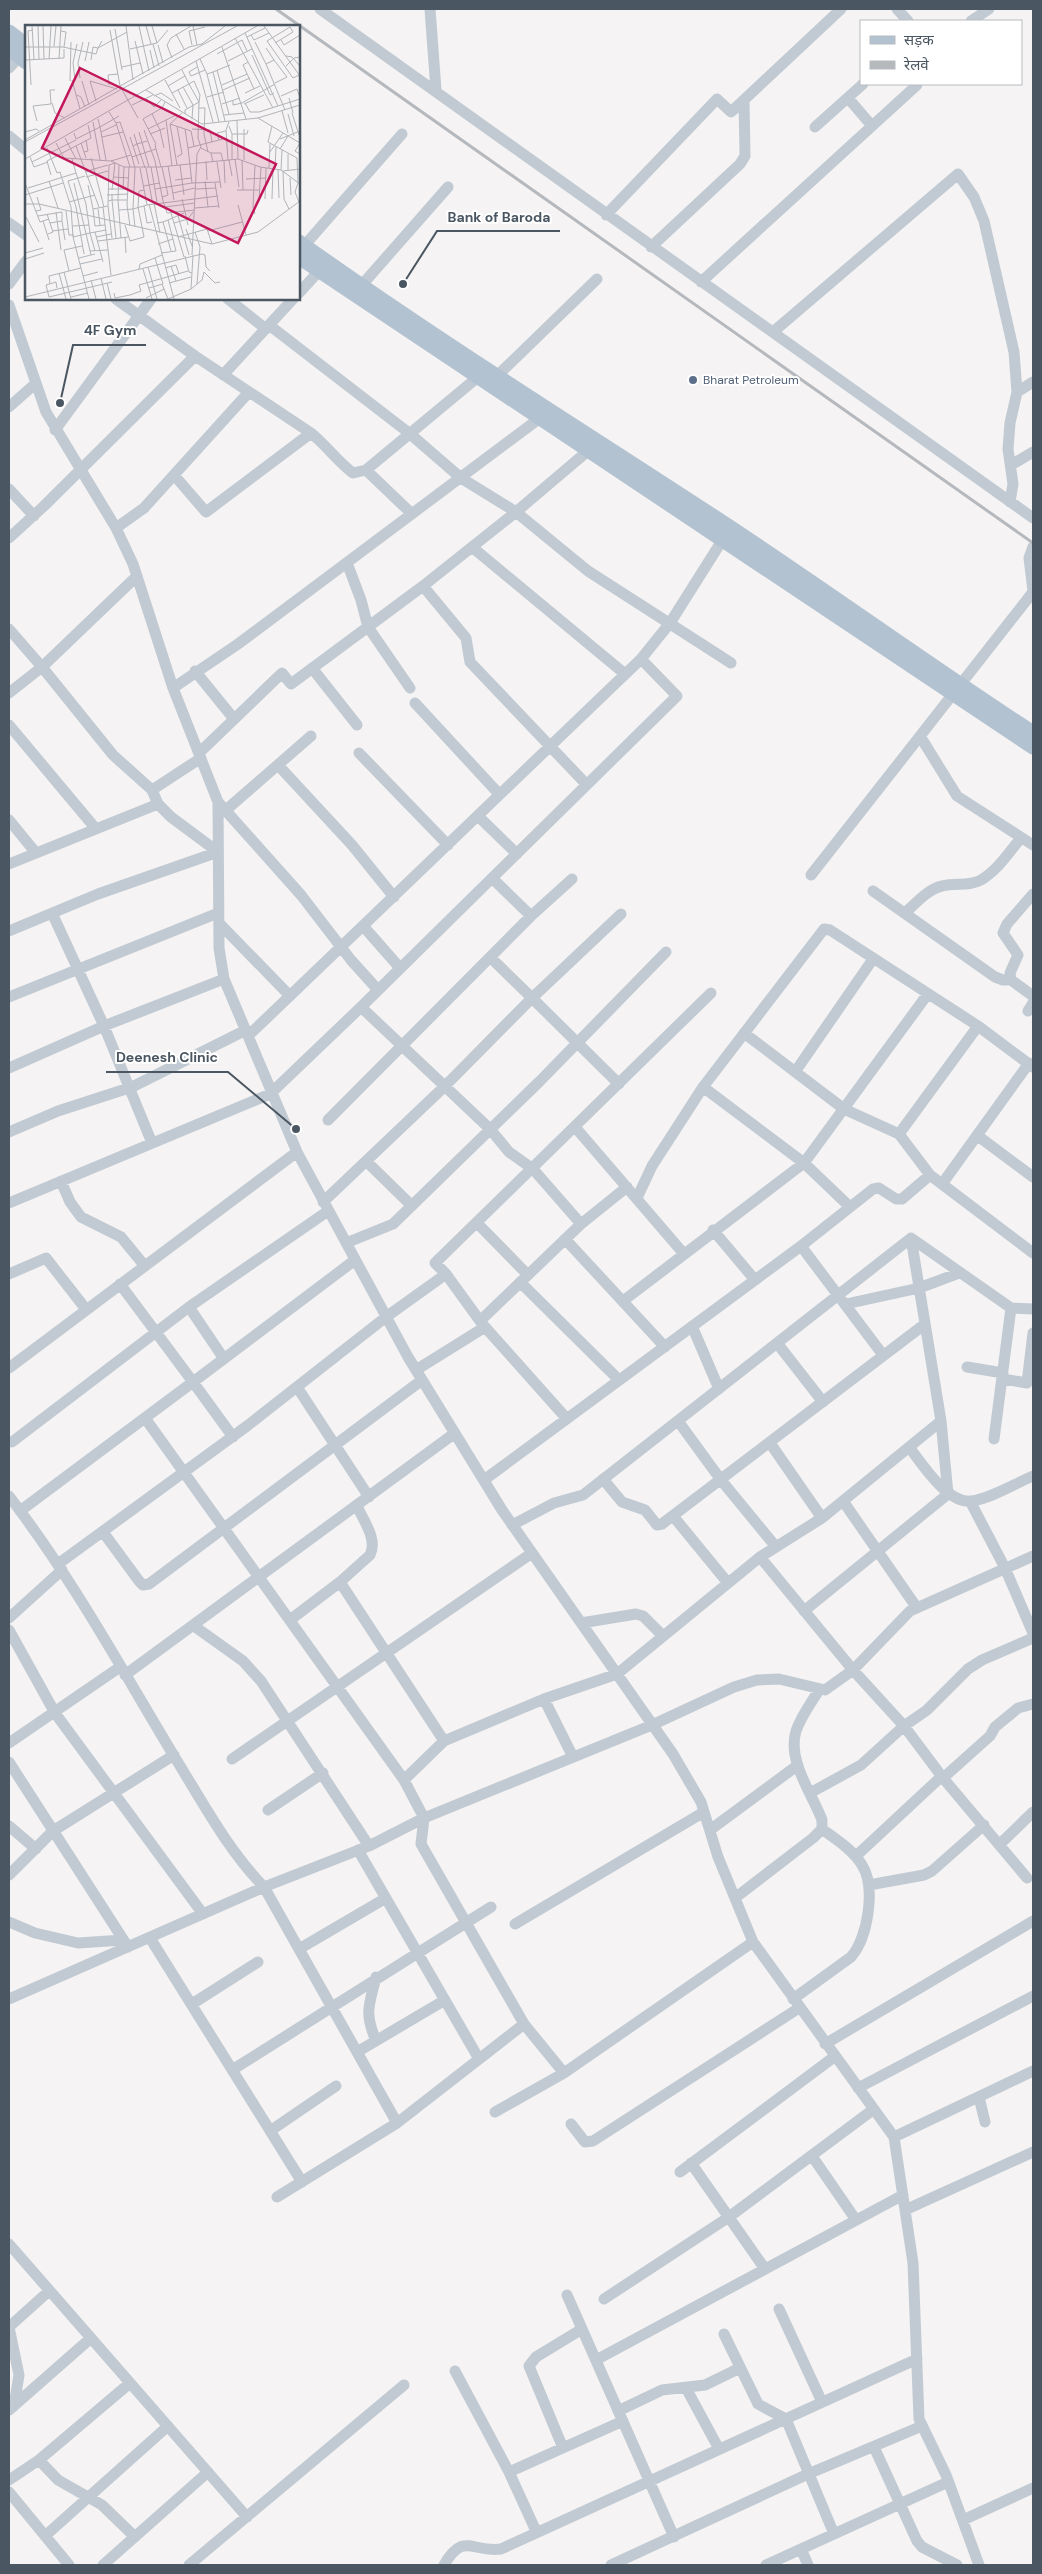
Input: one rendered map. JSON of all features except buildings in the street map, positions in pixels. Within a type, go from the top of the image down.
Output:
[{"type":"main road","points":[[9,32],[20,53]]},
{"type":"main road","points":[[301,249],[319,271],[540,418],[956,690],[1033,732]]},
{"type":"main road","points":[[301,249],[361,286],[730,527],[1033,747]]},
{"type":"street","points":[[320,9],[1033,518]]},
{"type":"street","points":[[430,9],[436,90]]},
{"type":"street","points":[[606,214],[717,99],[731,112],[841,9]]},
{"type":"street","points":[[897,9],[907,20]]},
{"type":"street","points":[[972,20],[989,9]]},
{"type":"street","points":[[9,68],[20,53]]},
{"type":"street","points":[[815,127],[862,85]]},
{"type":"street","points":[[701,282],[917,85]]},
{"type":"street","points":[[848,98],[872,126]]},
{"type":"street","points":[[651,247],[740,164],[745,156],[744,100]]},
{"type":"street","points":[[301,249],[402,134]]},
{"type":"street","points":[[9,136],[25,149]]},
{"type":"street","points":[[773,332],[958,174],[974,197],[984,221],[1014,352],[1017,392],[1010,423],[1008,449],[1013,484],[1010,502]]},
{"type":"street","points":[[361,286],[448,187]]},
{"type":"street","points":[[9,223],[25,234]]},
{"type":"street","points":[[9,284],[25,262]]},
{"type":"street","points":[[300,292],[319,271]]},
{"type":"street","points":[[498,375],[597,279]]},
{"type":"street","points":[[117,300],[195,356],[311,433],[328,447],[341,464],[353,473],[366,470],[478,377]]},
{"type":"street","points":[[55,430],[150,300]]},
{"type":"street","points":[[229,300],[410,433],[462,478],[516,512],[588,571],[731,663]]},
{"type":"street","points":[[223,375],[293,300]]},
{"type":"street","points":[[9,305],[36,383],[55,430],[116,528],[137,576],[174,688],[222,806],[301,895],[351,960],[378,990]]},
{"type":"street","points":[[9,538],[80,471],[195,356]]},
{"type":"street","points":[[1017,392],[1033,382]]},
{"type":"street","points":[[9,407],[36,383]]},
{"type":"street","points":[[116,528],[144,508],[249,392]]},
{"type":"street","points":[[174,688],[238,644],[540,418]]},
{"type":"street","points":[[174,475],[206,512],[311,433]]},
{"type":"street","points":[[152,790],[200,755],[282,673],[291,684],[472,547],[589,450]]},
{"type":"street","points":[[1011,466],[1033,452]]},
{"type":"street","points":[[366,470],[411,513]]},
{"type":"street","points":[[9,488],[34,516]]},
{"type":"street","points":[[9,1131],[58,1111],[128,1088],[247,1033],[364,927],[499,794],[641,659],[670,623],[724,539]]},
{"type":"street","points":[[472,547],[624,674]]},
{"type":"street","points":[[810,875],[1033,591],[1029,558],[1033,547]]},
{"type":"street","points":[[346,564],[361,600],[368,627],[410,688]]},
{"type":"street","points":[[9,694],[42,667],[137,576]]},
{"type":"street","points":[[422,586],[466,638],[470,662],[586,784]]},
{"type":"street","points":[[9,629],[114,755],[152,790],[158,804],[171,817],[218,852]]},
{"type":"street","points":[[9,1203],[270,1094],[677,696],[641,659]]},
{"type":"street","points":[[312,668],[357,725]]},
{"type":"street","points":[[195,672],[234,719]]},
{"type":"street","points":[[415,703],[499,794]]},
{"type":"street","points":[[9,725],[96,829]]},
{"type":"street","points":[[311,736],[278,765],[222,806],[218,852],[218,918],[219,948],[224,979],[270,1094],[297,1152],[416,1370],[512,1525],[673,1754],[701,1802],[735,1898],[753,1942],[834,2057],[894,2137],[913,2263],[919,2419],[948,2482],[978,2561],[958,2565],[920,2545],[874,2447]]},
{"type":"street","points":[[920,736],[957,796],[1033,844]]},
{"type":"street","points":[[359,753],[448,845]]},
{"type":"street","points":[[278,765],[352,845],[394,897]]},
{"type":"street","points":[[9,864],[158,804]]},
{"type":"street","points":[[478,816],[517,854]]},
{"type":"street","points":[[9,820],[36,853]]},
{"type":"street","points":[[905,913],[936,888],[944,885],[972,884],[981,880],[996,868],[1021,838]]},
{"type":"street","points":[[9,931],[98,894],[218,852]]},
{"type":"street","points":[[492,878],[531,916]]},
{"type":"street","points":[[328,1120],[490,956],[572,879]]},
{"type":"street","points":[[873,890],[995,977],[1002,980],[1011,980],[1033,996]]},
{"type":"street","points":[[1011,980],[1010,973],[1018,956],[1016,950],[1004,937],[1003,930],[1033,894]]},
{"type":"street","points":[[52,913],[104,1026],[152,1143]]},
{"type":"street","points":[[12,1442],[189,1307],[326,1206],[366,1161],[445,1086],[532,998],[622,914]]},
{"type":"street","points":[[9,997],[218,918]]},
{"type":"street","points":[[218,918],[290,996]]},
{"type":"street","points":[[364,927],[400,968]]},
{"type":"street","points":[[636,1198],[652,1166],[703,1087],[822,930],[830,930],[927,995],[978,1026],[1031,1065],[942,1184]]},
{"type":"street","points":[[346,1243],[393,1224],[578,1042],[666,952]]},
{"type":"street","points":[[490,956],[619,1084]]},
{"type":"street","points":[[795,1072],[874,959]]},
{"type":"street","points":[[9,1068],[104,1026],[224,979]]},
{"type":"street","points":[[567,1419],[483,1324],[435,1262],[533,1169],[711,993]]},
{"type":"street","points":[[623,1301],[713,1230],[804,1163],[927,995]]},
{"type":"street","points":[[361,1007],[490,1129],[509,1152],[533,1169],[581,1224]]},
{"type":"street","points":[[899,1134],[978,1026]]},
{"type":"street","points":[[744,1034],[844,1109],[899,1134],[930,1175],[1033,1253]]},
{"type":"street","points":[[703,1087],[804,1163],[850,1208]]},
{"type":"street","points":[[575,1127],[684,1254]]},
{"type":"street","points":[[978,1136],[1033,1177]]},
{"type":"street","points":[[9,1368],[85,1308],[297,1152]]},
{"type":"street","points":[[366,1161],[412,1206]]},
{"type":"street","points":[[484,1480],[801,1246],[876,1188],[881,1188],[896,1199],[902,1199],[930,1175]]},
{"type":"street","points":[[61,1181],[70,1202],[81,1217],[121,1237],[144,1266]]},
{"type":"street","points":[[416,1370],[483,1324],[524,1279],[565,1239],[627,1187]]},
{"type":"street","points":[[477,1223],[524,1279],[619,1380]]},
{"type":"street","points":[[713,1230],[755,1280]]},
{"type":"street","points":[[911,1238],[1011,1308],[1033,1309]]},
{"type":"street","points":[[911,1238],[941,1421],[948,1494]]},
{"type":"street","points":[[512,1525],[554,1503],[578,1497],[777,1343],[842,1300],[911,1238]]},
{"type":"street","points":[[565,1239],[665,1347]]},
{"type":"street","points":[[801,1246],[883,1355]]},
{"type":"street","points":[[9,1274],[46,1258],[85,1308]]},
{"type":"street","points":[[20,1511],[355,1260]]},
{"type":"street","points":[[842,1300],[919,1288],[959,1273]]},
{"type":"street","points":[[9,1618],[60,1567],[104,1532],[233,1436],[386,1317],[446,1274]]},
{"type":"street","points":[[120,1284],[233,1436]]},
{"type":"street","points":[[189,1307],[224,1359]]},
{"type":"street","points":[[994,1438],[1011,1308]]},
{"type":"street","points":[[603,1479],[622,1502],[645,1510],[657,1525],[673,1516],[721,1480],[925,1324]]},
{"type":"street","points":[[692,1326],[719,1389]]},
{"type":"street","points":[[966,1367],[1027,1383],[1033,1333]]},
{"type":"street","points":[[777,1343],[823,1402]]},
{"type":"street","points":[[104,1532],[143,1585],[159,1578],[422,1380]]},
{"type":"street","points":[[297,1387],[369,1497]]},
{"type":"street","points":[[145,1418],[404,1780],[424,1818],[421,1844],[524,2024],[564,2073]]},
{"type":"street","points":[[678,1421],[721,1480],[776,1547]]},
{"type":"street","points":[[404,1780],[444,1741],[544,1699],[616,1674],[760,1557],[822,1518],[941,1421]]},
{"type":"street","points":[[9,1743],[194,1626],[455,1433]]},
{"type":"street","points":[[770,1443],[822,1518]]},
{"type":"street","points":[[909,1448],[948,1494],[970,1501],[1033,1476]]},
{"type":"street","points":[[804,1611],[948,1494]]},
{"type":"street","points":[[9,1496],[60,1567],[243,1866],[264,1887],[397,2123]]},
{"type":"street","points":[[843,1501],[917,1608]]},
{"type":"street","points":[[970,1501],[1005,1568],[1033,1633]]},
{"type":"street","points":[[290,1620],[340,1582],[370,1555],[373,1550],[372,1539],[357,1506]]},
{"type":"street","points":[[673,1516],[728,1583]]},
{"type":"street","points":[[232,1760],[532,1554]]},
{"type":"street","points":[[9,1999],[126,1944],[150,1938],[264,1887],[369,1846],[424,1818],[652,1725],[734,1687],[757,1680],[786,1680],[819,1690],[834,1686],[853,1670],[910,1612],[1033,1556]]},
{"type":"street","points":[[760,1557],[853,1670],[904,1726],[942,1777],[1027,1878]]},
{"type":"street","points":[[340,1582],[444,1741]]},
{"type":"street","points":[[581,1623],[636,1614],[643,1616],[663,1636]]},
{"type":"street","points":[[194,1626],[229,1650],[253,1670],[289,1720],[369,1846]]},
{"type":"street","points":[[9,1630],[55,1713],[203,1914]]},
{"type":"street","points":[[810,1793],[851,1772],[904,1726],[923,1714],[968,1669],[982,1660],[1033,1638]]},
{"type":"street","points":[[735,1898],[822,1829],[822,1820],[798,1765],[794,1741],[796,1731],[819,1690]]},
{"type":"street","points":[[544,1699],[573,1757]]},
{"type":"street","points":[[856,1856],[990,1736],[995,1727],[1018,1708],[1033,1704]]},
{"type":"street","points":[[9,1876],[53,1832],[174,1756]]},
{"type":"street","points":[[710,1830],[798,1765]]},
{"type":"street","points":[[10,1769],[126,1944]]},
{"type":"street","points":[[268,1810],[323,1773]]},
{"type":"street","points":[[515,1924],[704,1812]]},
{"type":"street","points":[[1000,1844],[1033,1812]]},
{"type":"street","points":[[869,1885],[932,1872],[984,1825]]},
{"type":"street","points":[[9,1826],[36,1849]]},
{"type":"street","points":[[571,2124],[585,2142],[593,2141],[796,2003],[858,1949],[866,1928],[869,1885],[867,1874],[856,1856],[822,1829]]},
{"type":"street","points":[[358,1850],[479,2059]]},
{"type":"street","points":[[299,1949],[386,1898]]},
{"type":"street","points":[[232,2070],[376,1977],[490,1907]]},
{"type":"street","points":[[825,2044],[1033,1921]]},
{"type":"street","points":[[9,1922],[34,1933],[78,1943],[126,1944]]},
{"type":"street","points":[[150,1938],[302,2182]]},
{"type":"street","points":[[495,2112],[564,2073],[753,1942]]},
{"type":"street","points":[[192,2004],[258,1962]]},
{"type":"street","points":[[376,1977],[367,2012],[376,2041]]},
{"type":"street","points":[[858,2088],[1033,1996]]},
{"type":"street","points":[[357,2052],[445,2000]]},
{"type":"street","points":[[277,2197],[397,2123],[524,2024]]},
{"type":"street","points":[[680,2172],[834,2057]]},
{"type":"street","points":[[894,2137],[1033,2070]]},
{"type":"street","points":[[270,2131],[336,2086]]},
{"type":"street","points":[[979,2097],[985,2122]]},
{"type":"street","points":[[604,2299],[729,2217],[874,2109]]},
{"type":"street","points":[[905,2210],[1033,2152]]},
{"type":"street","points":[[812,2156],[856,2220]]},
{"type":"street","points":[[691,2163],[765,2269]]},
{"type":"street","points":[[596,2360],[903,2195]]},
{"type":"street","points":[[9,2244],[247,2517]]},
{"type":"street","points":[[11,2408],[19,2376],[9,2327],[50,2291]]},
{"type":"street","points":[[567,2294],[674,2537]]},
{"type":"street","points":[[779,2309],[822,2402]]},
{"type":"street","points":[[563,2448],[529,2366],[536,2357],[582,2329]]},
{"type":"street","points":[[724,2334],[758,2404],[786,2419],[834,2534]]},
{"type":"street","points":[[11,2408],[91,2338]]},
{"type":"street","points":[[444,2565],[451,2554],[465,2545],[493,2550],[501,2549],[536,2531],[917,2359]]},
{"type":"street","points":[[509,2472],[563,2448],[621,2416],[662,2390],[705,2384],[740,2368]]},
{"type":"street","points":[[455,2371],[509,2472],[536,2531]]},
{"type":"street","points":[[9,2480],[39,2460],[130,2383]]},
{"type":"street","points":[[190,2565],[404,2385]]},
{"type":"street","points":[[686,2388],[718,2449]]},
{"type":"street","points":[[45,2536],[168,2426]]},
{"type":"street","points":[[611,2565],[808,2474],[922,2426]]},
{"type":"street","points":[[39,2460],[58,2480],[90,2496],[135,2537]]},
{"type":"street","points":[[103,2565],[208,2472]]},
{"type":"street","points":[[766,2565],[948,2482]]},
{"type":"street","points":[[962,2520],[1033,2488]]},
{"type":"street","points":[[9,2492],[69,2565]]},
{"type":"street","points":[[801,2549],[808,2565]]},
{"type":"railway","points":[[276,9],[299,25]]},
{"type":"railway","points":[[300,26],[1033,543]]},
{"type":"place","name":"Bank of Baroda","points":[[403,284]]},
{"type":"place","name":"Bharat Petroleum","points":[[693,380]]},
{"type":"place","name":"4F Gym","points":[[60,403]]},
{"type":"place","name":"Deenesh Clinic","points":[[296,1129]]}]
